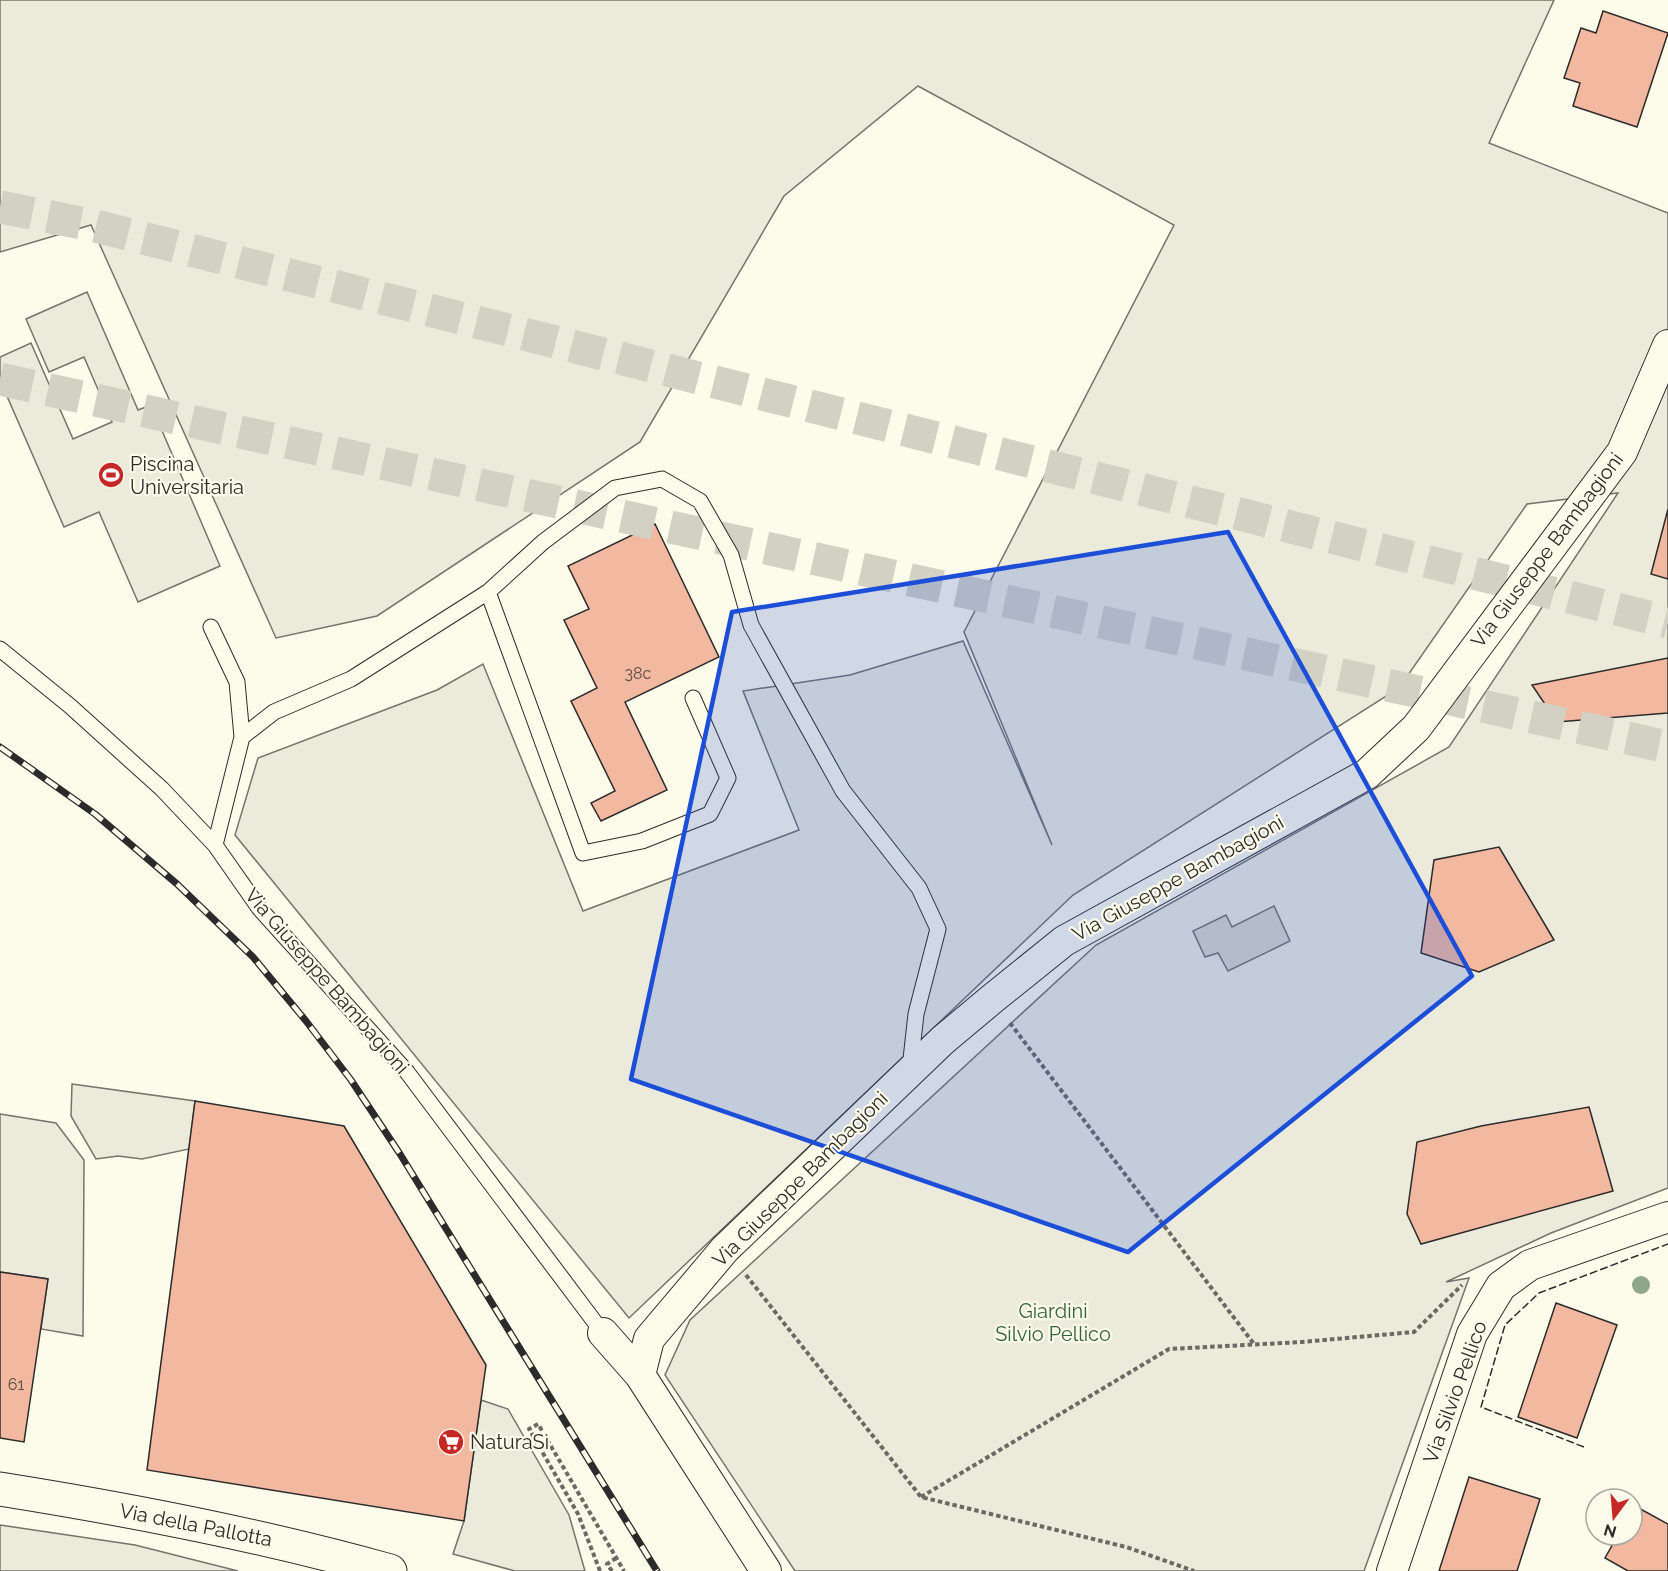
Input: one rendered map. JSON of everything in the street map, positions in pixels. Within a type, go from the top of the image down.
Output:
[{"type":"main road","name":"Via della Pallotta","points":[[0,1489],[179,1520],[309,1548],[390,1571]]},
{"type":"street","name":"Via Giuseppe Bambagioni","points":[[640,1375],[649,1339],[726,1249],[910,1072],[992,999],[1064,941],[1367,774],[1416,728],[1622,452],[1668,345]]},
{"type":"street","name":"Via Silvio Pellico","points":[[1392,1571],[1472,1334],[1501,1286],[1530,1265],[1668,1217]]},
{"type":"street","name":"Via Giuseppe Bambagioni","points":[[603,1333],[640,1375],[766,1571]]},
{"type":"lane","points":[[242,737],[274,712],[351,680],[488,592],[543,543],[615,488],[662,479],[700,501],[731,555],[751,625],[843,791],[920,888],[939,929],[916,1014],[910,1072]]},
{"type":"lane","points":[[488,592],[583,853],[642,841],[710,814],[728,778],[693,698]]},
{"type":"lane","points":[[211,627],[237,682],[242,737],[215,845]]},
{"type":"lane","name":"Via Giuseppe Bambagioni","points":[[0,649],[70,706],[162,789],[215,845],[259,908],[407,1072],[603,1333]]},
{"type":"path","points":[[992,999],[1254,1345]]},
{"type":"path","points":[[726,1249],[921,1497],[1126,1547],[1194,1571]]},
{"type":"path","points":[[921,1497],[1169,1349],[1254,1345],[1414,1332],[1469,1278],[1501,1286]]},
{"type":"path","points":[[600,1571],[579,1514],[529,1429],[538,1424],[624,1571]]},
{"type":"path","points":[[612,1571],[608,1563],[616,1558]]},
{"type":"highlighted area","points":[[1228,532],[1472,976],[1128,1252],[631,1079],[732,612]]},
{"type":"green space","name":"Giardini Silvio Pellico","points":[[0,0],[1554,0],[1489,143],[1668,213],[1668,1188],[1551,1233],[1446,1282],[1469,1278],[1364,1571],[795,1571],[665,1375],[690,1320],[1096,945],[1449,747],[1618,493],[1527,504],[1399,688],[1073,895],[629,1318],[235,835],[258,758],[437,690],[483,664],[583,911],[799,830],[743,691],[850,675],[963,641],[1052,845],[964,632],[1174,225],[918,86],[784,196],[640,442],[377,616],[276,638],[91,225],[0,252]]},
{"type":"green space","name":"Piscina Universitaria","points":[[87,292],[138,410],[151,405],[220,566],[138,602],[99,512],[64,527],[0,380],[0,357],[31,343],[73,439],[112,422],[84,357],[49,372],[26,319]]},
{"type":"green space","points":[[0,1525],[135,1545],[238,1571],[0,1571]]},
{"type":"shaded area","points":[[1274,906],[1290,941],[1228,971],[1218,953],[1205,957],[1193,931],[1226,915],[1232,927]]},
{"type":"shaded area","points":[[72,1084],[195,1101],[189,1149],[142,1159],[118,1156],[96,1159],[71,1116]]},
{"type":"shaded area","points":[[0,1114],[56,1123],[84,1160],[83,1336],[41,1329],[48,1279],[0,1272]]},
{"type":"shaded area","points":[[481,1400],[508,1409],[569,1515],[585,1571],[515,1571],[453,1554],[464,1521]]},
{"type":"building","points":[[1603,11],[1668,33],[1637,127],[1573,106],[1580,83],[1564,78],[1581,28],[1596,33]]},
{"type":"building","points":[[1668,509],[1668,579],[1651,574]]},
{"type":"building","points":[[655,524],[719,657],[625,702],[667,790],[601,821],[591,803],[615,791],[571,701],[597,688],[564,620],[589,609],[568,566]]},
{"type":"building","points":[[1668,658],[1668,713],[1557,722],[1532,685]]},
{"type":"building","points":[[1499,847],[1554,940],[1479,972],[1421,953],[1434,860]]},
{"type":"building","points":[[195,1101],[344,1126],[486,1365],[464,1521],[147,1470]]},
{"type":"building","points":[[1589,1107],[1613,1191],[1421,1244],[1407,1214],[1417,1142],[1481,1126]]},
{"type":"building","points":[[0,1272],[48,1279],[24,1442],[0,1438]]},
{"type":"building","points":[[1556,1303],[1617,1325],[1577,1438],[1518,1417]]},
{"type":"building","points":[[1469,1477],[1540,1499],[1517,1571],[1439,1571]]},
{"type":"building","points":[[1644,1511],[1668,1524],[1668,1571],[1628,1571],[1605,1558],[1611,1547],[1644,1547]]},
{"type":"tunnel","points":[[0,207],[91,225],[1668,622]]},
{"type":"tunnel","points":[[0,379],[1668,747]]},
{"type":"railway","points":[[0,747],[95,814],[177,884],[253,957],[306,1021],[351,1080],[400,1154],[657,1571]]},
{"type":"fence","points":[[1584,1447],[1481,1407],[1505,1325],[1539,1293],[1668,1244]]},
{"type":"place","name":"Piscina Universitaria","points":[[111,475]]},
{"type":"place","name":"NaturaSì","points":[[451,1442]]}]
